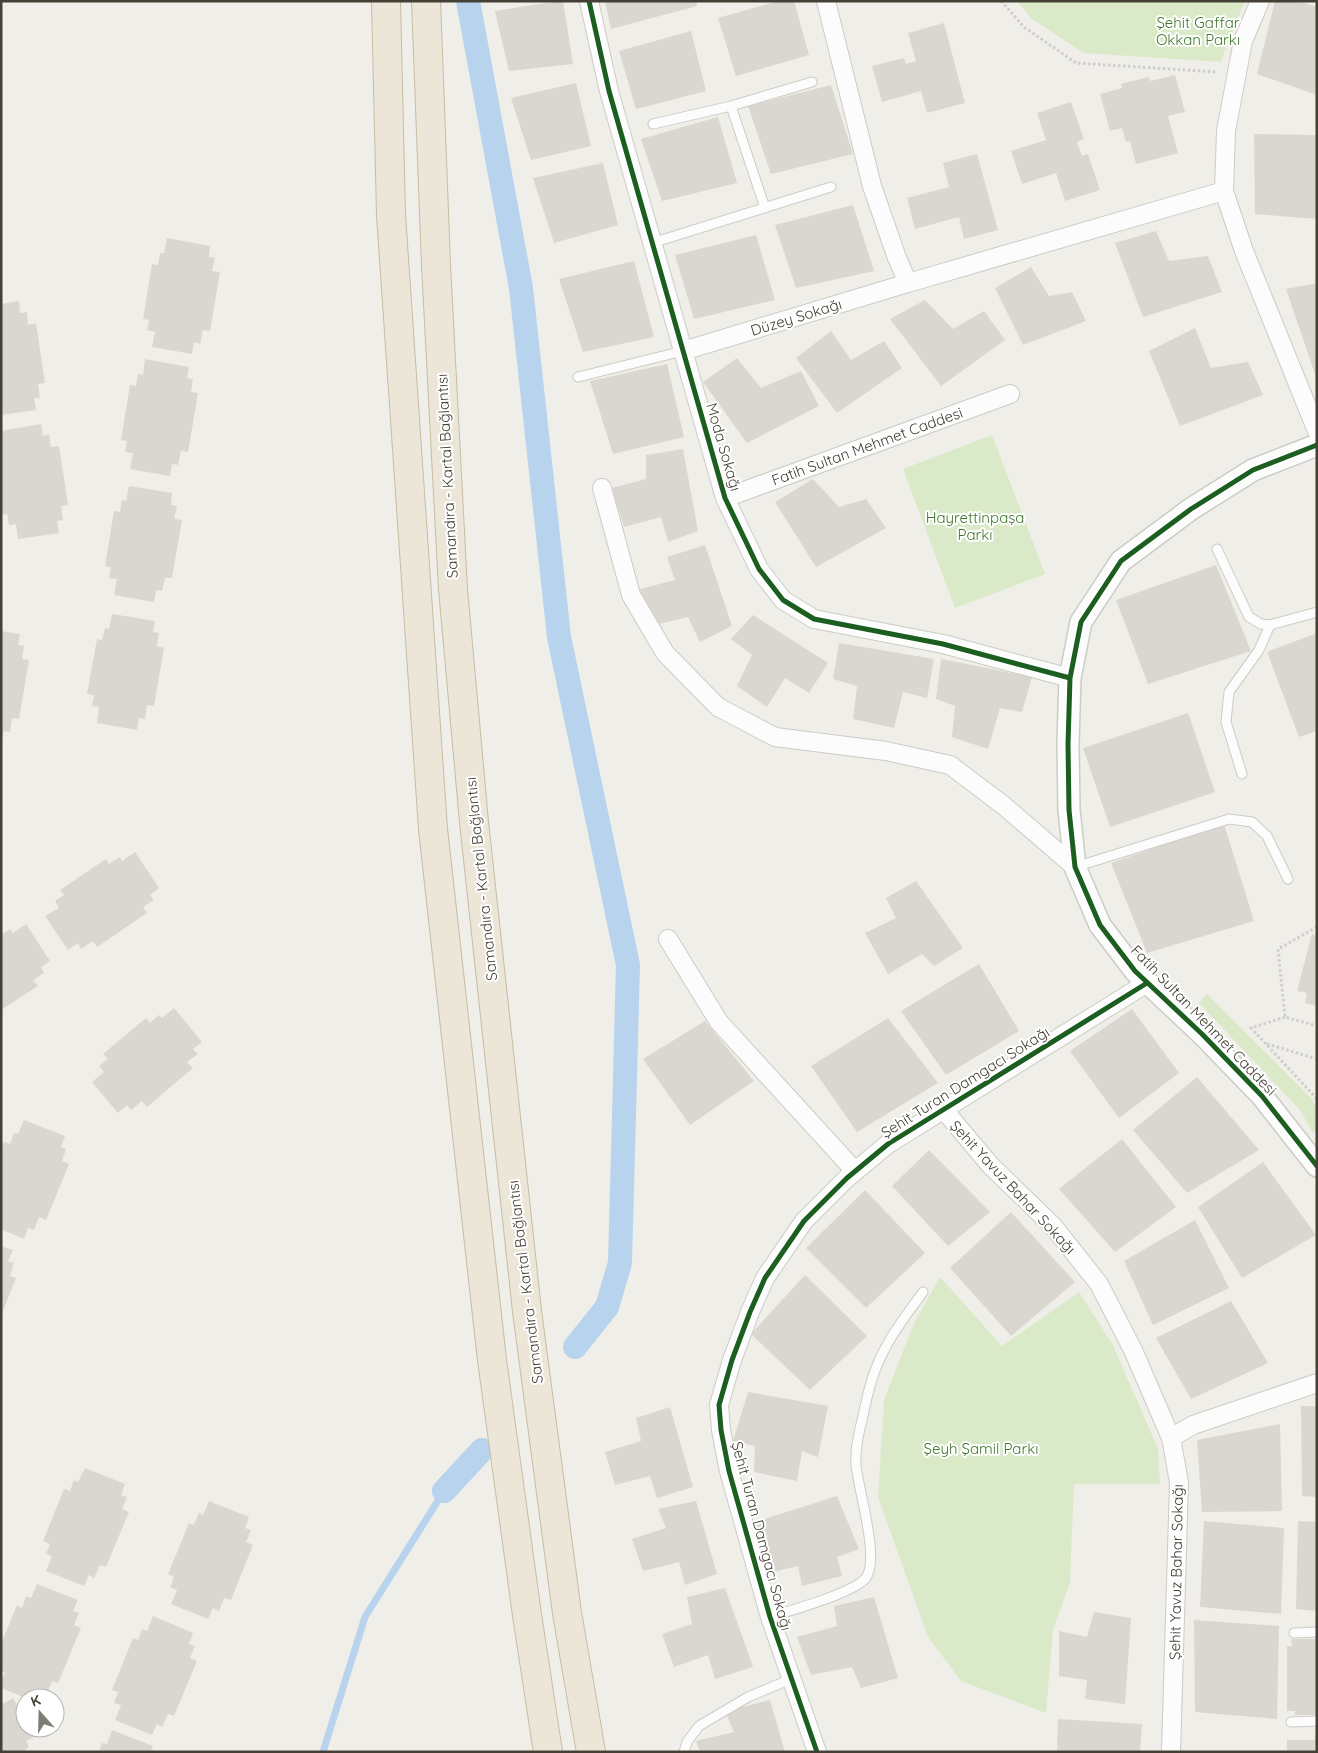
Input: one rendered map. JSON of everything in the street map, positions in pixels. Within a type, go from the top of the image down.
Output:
[{"type":"highway","points":[[386,1],[391,215],[433,829],[492,1360],[527,1616],[548,1752]]},
{"type":"highway","name":"Samandıra - Kartal Bağlantısı","points":[[426,1],[436,265],[453,589],[474,822],[527,1311],[567,1613],[591,1752]]},
{"type":"street","name":"Moda Sokağı","points":[[588,1],[609,90],[725,498],[759,569],[783,600],[814,619],[943,644],[1070,678]]},
{"type":"street","points":[[826,1],[830,24],[872,186],[897,258],[908,283]]},
{"type":"street","points":[[1260,1],[1243,41],[1226,131],[1224,191],[1244,251],[1317,431]]},
{"type":"street","name":"Düzey Sokağı","points":[[683,351],[1224,191]]},
{"type":"street","name":"Fatih Sultan Mehmet Caddesi","points":[[725,498],[1010,394]]},
{"type":"street","name":"Fatih Sultan Mehmet Caddesi","points":[[1317,445],[1253,470],[1191,509],[1121,561],[1082,622],[1070,678],[1069,810],[1074,867],[1100,925],[1135,971],[1202,1034],[1262,1096],[1317,1166]]},
{"type":"street","points":[[602,488],[631,595],[665,653],[718,707],[775,737],[886,751],[950,765],[1003,805],[1074,867]]},
{"type":"street","points":[[668,939],[719,1022],[855,1171]]},
{"type":"street","name":"Şehit Turan Damgacı Sokağı","points":[[817,1752],[770,1617],[729,1471],[721,1430],[719,1405],[744,1328],[765,1278],[804,1222],[855,1171],[888,1144],[1148,983]]},
{"type":"street","name":"Şehit Yavuz Bahar Sokağı","points":[[943,1109],[990,1166],[1053,1226],[1098,1284],[1133,1350],[1171,1438],[1178,1482],[1171,1752]]},
{"type":"street","points":[[1171,1438],[1193,1425],[1317,1384]]},
{"type":"lane","points":[[652,124],[731,106],[812,82]]},
{"type":"lane","points":[[731,106],[765,208]]},
{"type":"lane","points":[[652,243],[831,187]]},
{"type":"lane","points":[[578,378],[683,351]]},
{"type":"lane","points":[[1217,549],[1249,617],[1261,624],[1270,626],[1317,612]]},
{"type":"lane","points":[[1242,774],[1226,722],[1229,692],[1259,650],[1270,626]]},
{"type":"lane","points":[[1074,867],[1229,818],[1252,822],[1267,836],[1288,879]]},
{"type":"lane","points":[[770,1617],[848,1589],[864,1580],[870,1571],[872,1555],[856,1466],[856,1446],[871,1380],[887,1345],[923,1292]]},
{"type":"lane","points":[[1294,1633],[1317,1632]]},
{"type":"lane","points":[[684,1752],[686,1742],[699,1726],[748,1697],[792,1679]]},
{"type":"lane","points":[[1291,1722],[1317,1721]]},
{"type":"path","points":[[1000,1],[1024,27],[1076,63],[1237,73]]},
{"type":"path","points":[[1285,1017],[1278,949],[1317,927]]},
{"type":"path","points":[[1317,1026],[1285,1017],[1251,1028],[1317,1099]]},
{"type":"path","points":[[1266,1044],[1317,1059]]},
{"type":"green space","name":"Şehit Gaffar Okkan Parkı","points":[[1017,1],[1245,1],[1221,62],[1084,53],[1032,19]]},
{"type":"green space","name":"Hayrettinpaşa Parkı","points":[[992,435],[1045,574],[955,608],[903,469]]},
{"type":"green space","points":[[1207,994],[1311,1098],[1317,1106],[1317,1129],[1313,1133],[1300,1110],[1199,1003]]},
{"type":"green space","name":"Şeyh Şamil Parkı","points":[[940,1277],[1002,1346],[1079,1292],[1113,1345],[1158,1449],[1160,1484],[1074,1484],[1070,1582],[1053,1630],[1046,1713],[961,1681],[928,1637],[878,1497],[884,1400],[914,1323]]},
{"type":"building","points":[[563,1],[573,64],[509,71],[495,11]]},
{"type":"building","points":[[605,1],[696,1],[697,6],[611,29]]},
{"type":"building","points":[[778,1],[794,1],[809,55],[736,76],[718,18]]},
{"type":"building","points":[[1275,1],[1298,1],[1317,7],[1317,95],[1257,74]]},
{"type":"building","points":[[944,23],[965,103],[927,113],[921,91],[882,102],[872,66],[904,58],[906,64],[916,61],[908,33]]},
{"type":"building","points":[[691,31],[706,91],[636,109],[619,51]]},
{"type":"building","points":[[1175,75],[1185,112],[1168,116],[1178,153],[1136,164],[1130,141],[1126,142],[1122,128],[1110,131],[1100,94],[1122,88],[1121,84],[1149,77],[1150,81]]},
{"type":"building","points":[[576,83],[591,146],[531,160],[511,98]]},
{"type":"building","points":[[831,85],[853,154],[771,174],[748,106]]},
{"type":"building","points":[[1071,102],[1084,139],[1077,142],[1082,156],[1088,154],[1100,190],[1065,201],[1056,173],[1022,184],[1011,151],[1046,140],[1037,113]]},
{"type":"building","points":[[718,117],[737,183],[662,201],[641,139]]},
{"type":"building","points":[[1254,134],[1317,135],[1317,219],[1255,214]]},
{"type":"building","points":[[977,154],[998,230],[964,239],[959,217],[915,229],[907,198],[949,187],[943,163]]},
{"type":"building","points":[[603,163],[618,225],[554,243],[533,178]]},
{"type":"building","points":[[853,205],[874,271],[796,288],[775,225]]},
{"type":"building","points":[[1156,231],[1169,261],[1208,256],[1222,292],[1143,317],[1115,243]]},
{"type":"building","points":[[756,235],[775,300],[694,319],[675,255]]},
{"type":"building","points":[[167,238],[210,246],[209,257],[215,258],[212,271],[220,272],[210,331],[203,330],[200,344],[194,342],[192,354],[152,347],[155,332],[147,330],[149,320],[143,319],[152,264],[158,265],[160,253],[164,253]]},
{"type":"building","points":[[634,261],[654,337],[583,352],[559,279]]},
{"type":"building","points":[[1031,267],[1049,296],[1072,292],[1086,321],[1023,345],[995,288]]},
{"type":"building","points":[[1317,283],[1317,377],[1316,377],[1286,289]]},
{"type":"building","points":[[925,300],[953,329],[984,311],[1005,340],[941,386],[890,319]]},
{"type":"building","points":[[19,301],[20,313],[27,312],[28,325],[36,323],[45,383],[38,384],[40,398],[34,398],[36,410],[1,415],[1,304]]},
{"type":"building","points":[[1195,328],[1211,368],[1248,362],[1263,395],[1180,426],[1149,351]]},
{"type":"building","points":[[831,331],[851,360],[884,341],[902,368],[837,413],[796,358]]},
{"type":"building","points":[[737,358],[761,388],[801,371],[819,406],[747,443],[703,382]]},
{"type":"building","points":[[145,359],[189,367],[187,378],[193,379],[191,392],[198,393],[188,452],[181,451],[178,465],[172,464],[170,476],[130,469],[133,453],[125,452],[127,441],[121,440],[130,385],[136,386],[138,374],[143,375]]},
{"type":"building","points":[[667,364],[684,437],[613,454],[590,381]]},
{"type":"building","points":[[41,424],[43,436],[49,434],[51,447],[59,446],[68,505],[61,506],[63,520],[57,521],[59,533],[18,539],[16,524],[9,525],[7,514],[1,515],[1,431]]},
{"type":"building","points":[[683,449],[698,531],[668,542],[661,517],[624,527],[612,488],[646,479],[646,455]]},
{"type":"building","points":[[813,479],[839,507],[866,499],[886,528],[816,567],[775,502]]},
{"type":"building","points":[[129,486],[172,493],[171,505],[177,506],[174,519],[182,520],[172,578],[165,578],[162,591],[156,590],[154,602],[114,595],[117,579],[109,578],[111,567],[105,566],[114,511],[120,512],[122,500],[126,501]]},
{"type":"building","points":[[705,545],[732,626],[700,642],[688,617],[654,625],[640,589],[675,580],[667,557]]},
{"type":"building","points":[[1216,565],[1251,651],[1148,684],[1116,600]]},
{"type":"building","points":[[112,614],[155,621],[153,632],[159,633],[157,646],[164,648],[154,706],[147,705],[145,719],[139,718],[137,730],[97,723],[99,707],[92,706],[94,695],[87,694],[97,639],[102,640],[105,628],[109,629]]},
{"type":"building","points":[[753,615],[828,663],[809,693],[785,678],[767,707],[737,686],[752,655],[731,639]]},
{"type":"building","points":[[1,631],[20,634],[18,645],[24,646],[22,659],[29,660],[19,719],[12,718],[10,732],[4,731],[2,738]]},
{"type":"building","points":[[1317,633],[1317,731],[1299,737],[1267,652]]},
{"type":"building","points":[[839,643],[934,659],[927,698],[903,692],[894,728],[853,719],[857,686],[833,679]]},
{"type":"building","points":[[941,659],[1032,677],[1022,712],[1000,708],[988,749],[952,737],[955,706],[936,699]]},
{"type":"building","points":[[1188,713],[1215,792],[1110,827],[1083,748]]},
{"type":"building","points":[[1224,824],[1254,921],[1147,953],[1111,863]]},
{"type":"building","points":[[135,852],[159,888],[150,895],[154,900],[143,907],[147,913],[97,947],[93,941],[81,949],[78,943],[68,950],[45,916],[59,908],[55,901],[64,895],[60,890],[106,859],[109,864],[120,857],[122,861]]},
{"type":"building","points":[[916,881],[963,948],[934,966],[922,954],[888,974],[865,933],[896,918],[886,898]]},
{"type":"building","points":[[26,924],[50,961],[41,967],[44,973],[33,980],[38,986],[1,1010],[1,935],[10,929],[13,933]]},
{"type":"building","points":[[1312,934],[1317,935],[1317,1006],[1305,1003],[1307,993],[1297,991]]},
{"type":"building","points":[[979,964],[1019,1031],[946,1075],[901,1011]]},
{"type":"building","points":[[174,1008],[202,1042],[193,1049],[198,1054],[187,1062],[193,1068],[147,1107],[142,1101],[131,1110],[127,1105],[118,1113],[92,1082],[104,1072],[99,1066],[108,1059],[103,1054],[146,1018],[150,1023],[159,1015],[162,1018]]},
{"type":"building","points":[[1132,1009],[1179,1073],[1119,1118],[1070,1051]]},
{"type":"building","points":[[888,1018],[938,1083],[857,1132],[811,1066]]},
{"type":"building","points":[[705,1021],[754,1081],[690,1125],[643,1059]]},
{"type":"building","points":[[1197,1077],[1259,1150],[1187,1193],[1133,1130]]},
{"type":"building","points":[[24,1120],[65,1136],[61,1147],[66,1149],[62,1161],[69,1164],[46,1220],[39,1217],[34,1230],[28,1228],[24,1239],[1,1229],[1,1149],[4,1142],[10,1144],[14,1133],[18,1134]]},
{"type":"building","points":[[1122,1139],[1176,1207],[1115,1252],[1059,1189]]},
{"type":"building","points":[[929,1150],[990,1212],[948,1246],[892,1186]]},
{"type":"building","points":[[1263,1162],[1316,1235],[1242,1278],[1198,1207]]},
{"type":"building","points":[[865,1190],[925,1253],[866,1308],[806,1248]]},
{"type":"building","points":[[1011,1212],[1075,1282],[1011,1336],[950,1268]]},
{"type":"building","points":[[1195,1220],[1229,1288],[1153,1325],[1124,1261]]},
{"type":"building","points":[[1,1246],[13,1250],[8,1261],[14,1263],[10,1276],[16,1278],[1,1316]]},
{"type":"building","points":[[805,1275],[867,1336],[810,1390],[751,1334]]},
{"type":"building","points":[[1231,1301],[1268,1363],[1191,1399],[1156,1338]]},
{"type":"building","points":[[748,1392],[828,1406],[818,1457],[802,1451],[797,1481],[754,1472],[755,1446],[733,1441]]},
{"type":"building","points":[[1301,1406],[1317,1406],[1317,1497],[1302,1496]]},
{"type":"building","points":[[670,1407],[693,1487],[657,1498],[650,1476],[615,1485],[605,1452],[641,1441],[636,1418]]},
{"type":"building","points":[[1280,1424],[1282,1511],[1202,1512],[1197,1440]]},
{"type":"building","points":[[85,1468],[125,1484],[121,1495],[127,1497],[122,1509],[129,1512],[106,1567],[100,1565],[94,1578],[89,1575],[84,1586],[46,1571],[52,1556],[46,1554],[50,1544],[43,1541],[64,1489],[70,1491],[74,1480],[78,1482]]},
{"type":"building","points":[[837,1496],[859,1549],[837,1557],[842,1576],[802,1586],[798,1566],[773,1572],[755,1522]]},
{"type":"building","points":[[209,1501],[249,1517],[245,1528],[251,1530],[246,1542],[253,1545],[231,1600],[224,1598],[219,1611],[213,1608],[208,1619],[171,1604],[177,1590],[170,1587],[174,1577],[168,1574],[189,1523],[194,1525],[199,1513],[203,1515]]},
{"type":"building","points":[[696,1501],[717,1574],[685,1585],[679,1562],[643,1571],[632,1539],[666,1528],[658,1509]]},
{"type":"building","points":[[1204,1521],[1284,1528],[1281,1614],[1200,1607]]},
{"type":"building","points":[[1298,1521],[1317,1522],[1317,1611],[1296,1609]]},
{"type":"building","points":[[37,1584],[78,1600],[73,1611],[79,1613],[74,1625],[81,1628],[58,1683],[52,1681],[49,1688],[15,1688],[15,1694],[1,1688],[1,1681],[5,1672],[1,1671],[1,1644],[17,1605],[22,1608],[26,1596],[31,1598]]},
{"type":"building","points":[[725,1588],[753,1667],[715,1679],[708,1655],[674,1667],[662,1634],[692,1624],[687,1597]]},
{"type":"building","points":[[874,1597],[898,1678],[861,1688],[852,1667],[811,1675],[797,1637],[837,1626],[834,1606]]},
{"type":"building","points":[[1094,1612],[1131,1618],[1125,1704],[1085,1699],[1087,1680],[1059,1676],[1059,1631],[1087,1637]]},
{"type":"building","points":[[153,1616],[193,1633],[189,1644],[195,1646],[190,1658],[197,1661],[174,1716],[168,1714],[162,1727],[157,1724],[152,1735],[115,1720],[121,1705],[114,1703],[118,1692],[112,1690],[133,1638],[138,1640],[142,1629],[147,1631]]},
{"type":"building","points":[[1194,1620],[1279,1626],[1277,1719],[1195,1712]]},
{"type":"building","points":[[1291,1639],[1317,1639],[1317,1715],[1295,1715],[1295,1711],[1287,1711],[1287,1646],[1292,1646]]},
{"type":"building","points":[[13,1698],[15,1701],[15,1738],[32,1738],[26,1741],[29,1747],[22,1752],[1,1752],[1,1705]]},
{"type":"building","points":[[770,1700],[785,1752],[700,1752],[696,1741],[734,1732],[725,1711]]},
{"type":"building","points":[[1058,1719],[1142,1724],[1140,1752],[1057,1752]]},
{"type":"building","points":[[112,1730],[153,1746],[151,1752],[99,1752],[102,1743],[107,1744]]},
{"type":"building","points":[[1315,1733],[1317,1733],[1317,1752],[1287,1752],[1287,1740],[1315,1740]]},
{"type":"waterway","points":[[468,1],[521,288],[559,637],[628,965],[620,1263],[607,1307],[575,1347]]},
{"type":"waterway","points":[[444,1491],[482,1450]]},
{"type":"waterway","points":[[323,1752],[365,1617],[444,1491]]},
{"type":"cycle path","points":[[589,1],[609,91],[725,498],[759,569],[783,600],[814,619],[943,644],[1070,678]]},
{"type":"cycle path","points":[[1317,445],[1253,470],[1191,509],[1121,561],[1081,622],[1070,678],[1068,744],[1069,810],[1075,867],[1100,925],[1135,971],[1202,1034],[1262,1096],[1317,1166]]},
{"type":"cycle path","points":[[817,1752],[770,1617],[729,1471],[721,1430],[719,1405],[732,1360],[750,1312],[765,1278],[804,1221],[847,1178],[888,1144],[1147,983]]}]
